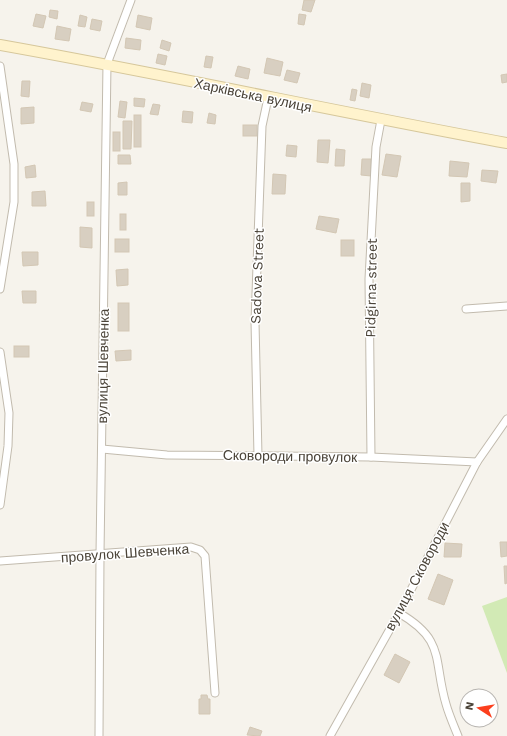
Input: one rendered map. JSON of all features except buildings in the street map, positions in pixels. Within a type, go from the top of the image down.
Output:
[{"type":"main road","name":"Харківська вулиця","points":[[0,45],[107,64],[268,98],[507,143]]},
{"type":"street","name":"вулиця Шевченка","points":[[99,736],[107,64],[131,0]]},
{"type":"street","points":[[0,66],[14,164],[14,202],[0,289]]},
{"type":"street","name":"Sadova Street","points":[[258,456],[255,322],[262,126],[268,98]]},
{"type":"street","name":"Pidgirna street","points":[[371,457],[369,279],[376,147],[381,120]]},
{"type":"street","points":[[466,309],[507,306]]},
{"type":"street","points":[[0,352],[7,394],[8,446],[0,505]]},
{"type":"street","points":[[0,398],[7,394]]},
{"type":"street","name":"вулиця Сковороди","points":[[330,736],[399,613],[477,462],[507,419]]},
{"type":"street","name":"Сковороди провулок","points":[[102,449],[167,454],[371,457],[477,462]]},
{"type":"street","name":"провулок Шевченка","points":[[0,561],[191,547],[200,550],[205,556],[215,693]]},
{"type":"street","points":[[399,613],[419,625],[434,647],[446,704],[458,736]]},
{"type":"green space","points":[[507,597],[507,673],[482,606]]}]
